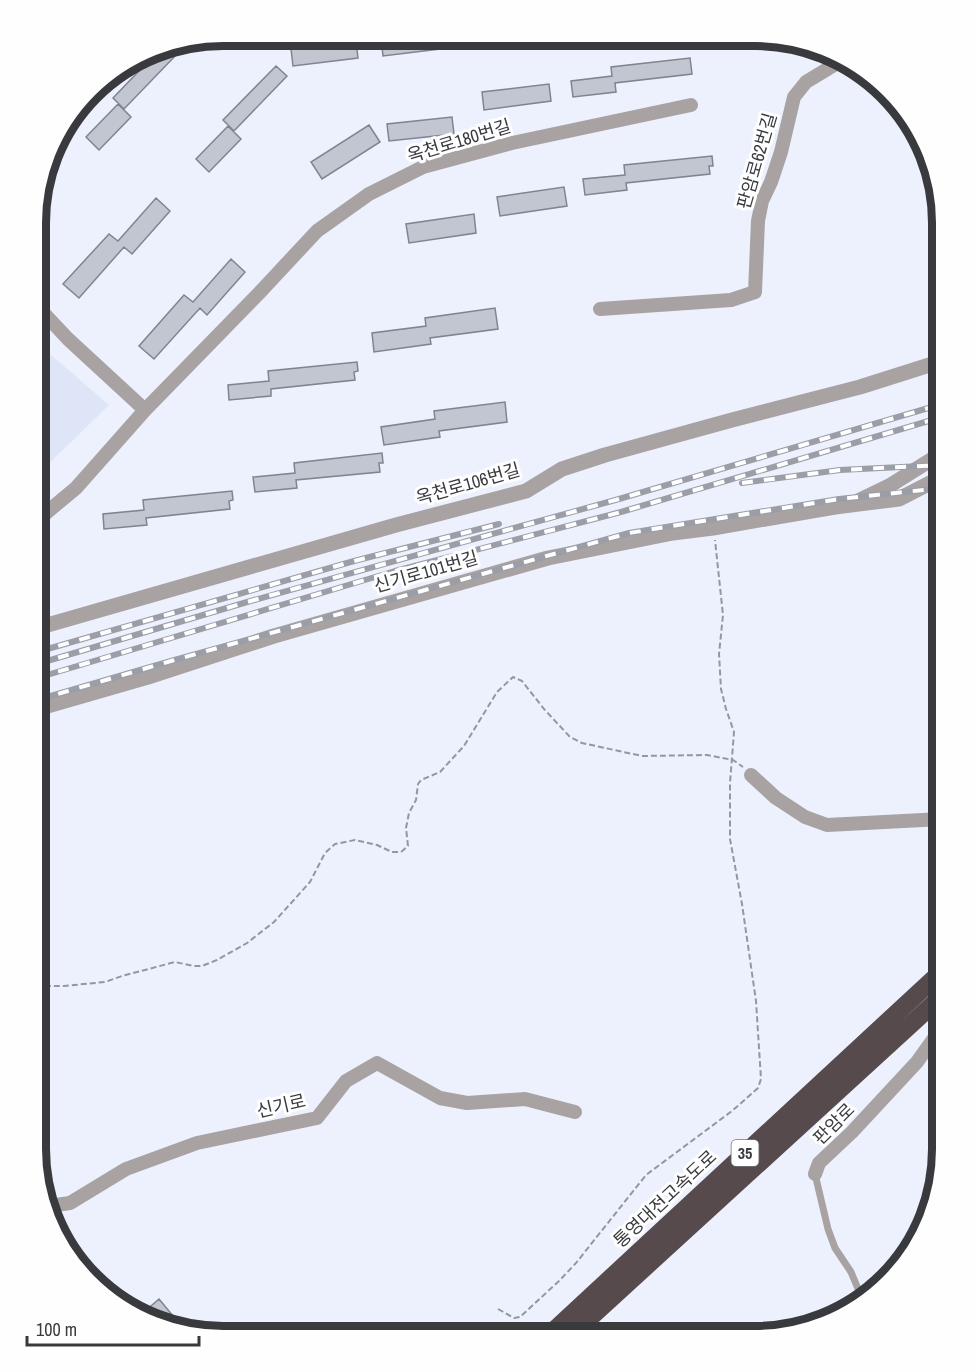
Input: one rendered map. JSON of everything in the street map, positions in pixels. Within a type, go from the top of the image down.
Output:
[{"type":"highway","name":"통영대전고속도로","points":[[559,1326],[931,981]]},
{"type":"highway","name":"통영대전고속도로","points":[[581,1326],[931,1006]]},
{"type":"street","name":"판암로62번길","points":[[600,309],[731,300],[755,292],[758,221],[762,201],[781,152],[794,97],[806,82],[833,65]]},
{"type":"street","name":"옥천로180번길","points":[[47,512],[76,488],[145,410],[317,231],[369,194],[423,167],[512,143],[691,105]]},
{"type":"street","points":[[47,316],[68,339],[145,410]]},
{"type":"street","name":"옥천로106번길","points":[[47,625],[396,525],[526,491],[562,469],[605,455],[860,387],[932,364]]},
{"type":"street","points":[[835,507],[853,502],[889,486],[932,459]]},
{"type":"street","points":[[835,507],[899,500],[932,482]]},
{"type":"street","name":"신기로101번길","points":[[47,707],[274,636],[548,558],[673,533],[835,507]]},
{"type":"street","points":[[752,775],[776,798],[805,817],[827,825],[931,820]]},
{"type":"street","name":"판암로","points":[[815,1174],[819,1163],[917,1062],[931,1042]]},
{"type":"street","name":"신기로","points":[[56,1205],[70,1203],[126,1168],[197,1143],[317,1118],[346,1081],[377,1063],[440,1098],[467,1102],[525,1098],[575,1112]]},
{"type":"lane","name":"판암로","points":[[815,1174],[828,1229],[835,1248],[851,1272],[859,1291]]},
{"type":"path","points":[[498,1309],[514,1318],[520,1317],[576,1263],[646,1175],[732,1111],[758,1088],[761,1079],[756,1001],[730,839],[730,783],[734,732],[721,688],[719,654],[723,615],[713,528]]},
{"type":"path","points":[[47,986],[105,982],[175,962],[202,966],[247,943],[274,922],[310,882],[325,853],[335,844],[355,840],[377,845],[393,852],[401,852],[408,846],[406,828],[416,800],[417,784],[440,772],[464,746],[497,692],[513,677],[522,681],[570,737],[582,743],[642,756],[706,755],[733,760],[752,775]]},
{"type":"shaded area","points":[[47,352],[109,405],[47,465]]},
{"type":"building","points":[[315,46],[357,46],[358,58],[293,66],[291,49]]},
{"type":"building","points":[[382,46],[448,46],[448,48],[383,56]]},
{"type":"building","points":[[177,54],[124,109],[113,98],[144,66]]},
{"type":"building","points":[[690,58],[692,74],[615,83],[616,92],[573,97],[571,81],[612,76],[611,67]]},
{"type":"building","points":[[276,66],[287,76],[234,131],[223,120]]},
{"type":"building","points":[[549,84],[551,101],[484,110],[482,92]]},
{"type":"building","points":[[118,104],[131,117],[99,150],[86,137]]},
{"type":"building","points":[[452,117],[454,134],[389,141],[387,124]]},
{"type":"building","points":[[369,125],[380,142],[322,179],[311,162]]},
{"type":"building","points":[[228,126],[241,139],[209,172],[196,159]]},
{"type":"building","points":[[712,156],[713,166],[709,166],[710,174],[626,183],[627,190],[585,195],[583,179],[625,175],[624,165]]},
{"type":"building","points":[[564,187],[567,206],[500,216],[497,197]]},
{"type":"building","points":[[156,198],[170,211],[132,254],[124,247],[79,298],[63,284],[109,234],[118,241]]},
{"type":"building","points":[[474,214],[476,233],[409,243],[406,224]]},
{"type":"building","points":[[231,259],[245,272],[207,315],[200,308],[154,359],[139,346],[184,295],[193,302]]},
{"type":"building","points":[[495,308],[498,329],[430,338],[431,344],[374,352],[372,333],[426,326],[425,318]]},
{"type":"building","points":[[357,362],[358,371],[354,372],[355,380],[271,389],[271,396],[229,400],[228,385],[269,381],[268,371]]},
{"type":"building","points":[[505,402],[507,422],[439,431],[440,437],[384,445],[381,427],[435,419],[434,411]]},
{"type":"building","points":[[382,453],[383,463],[379,463],[380,472],[296,480],[297,488],[255,492],[253,477],[295,473],[294,463]]},
{"type":"building","points":[[232,491],[233,500],[229,501],[230,509],[146,518],[147,525],[104,529],[103,514],[144,510],[143,500]]},
{"type":"building","points":[[159,1299],[175,1318],[156,1312],[148,1308]]},
{"type":"railway","points":[[47,661],[254,600],[619,499],[932,407]]},
{"type":"railway","points":[[47,675],[395,571],[621,512],[932,420]]},
{"type":"railway","points":[[742,483],[840,470],[932,466]]},
{"type":"railway","points":[[47,697],[629,533],[839,499],[932,489]]},
{"type":"railway","points":[[47,649],[354,561],[499,524]]}]
